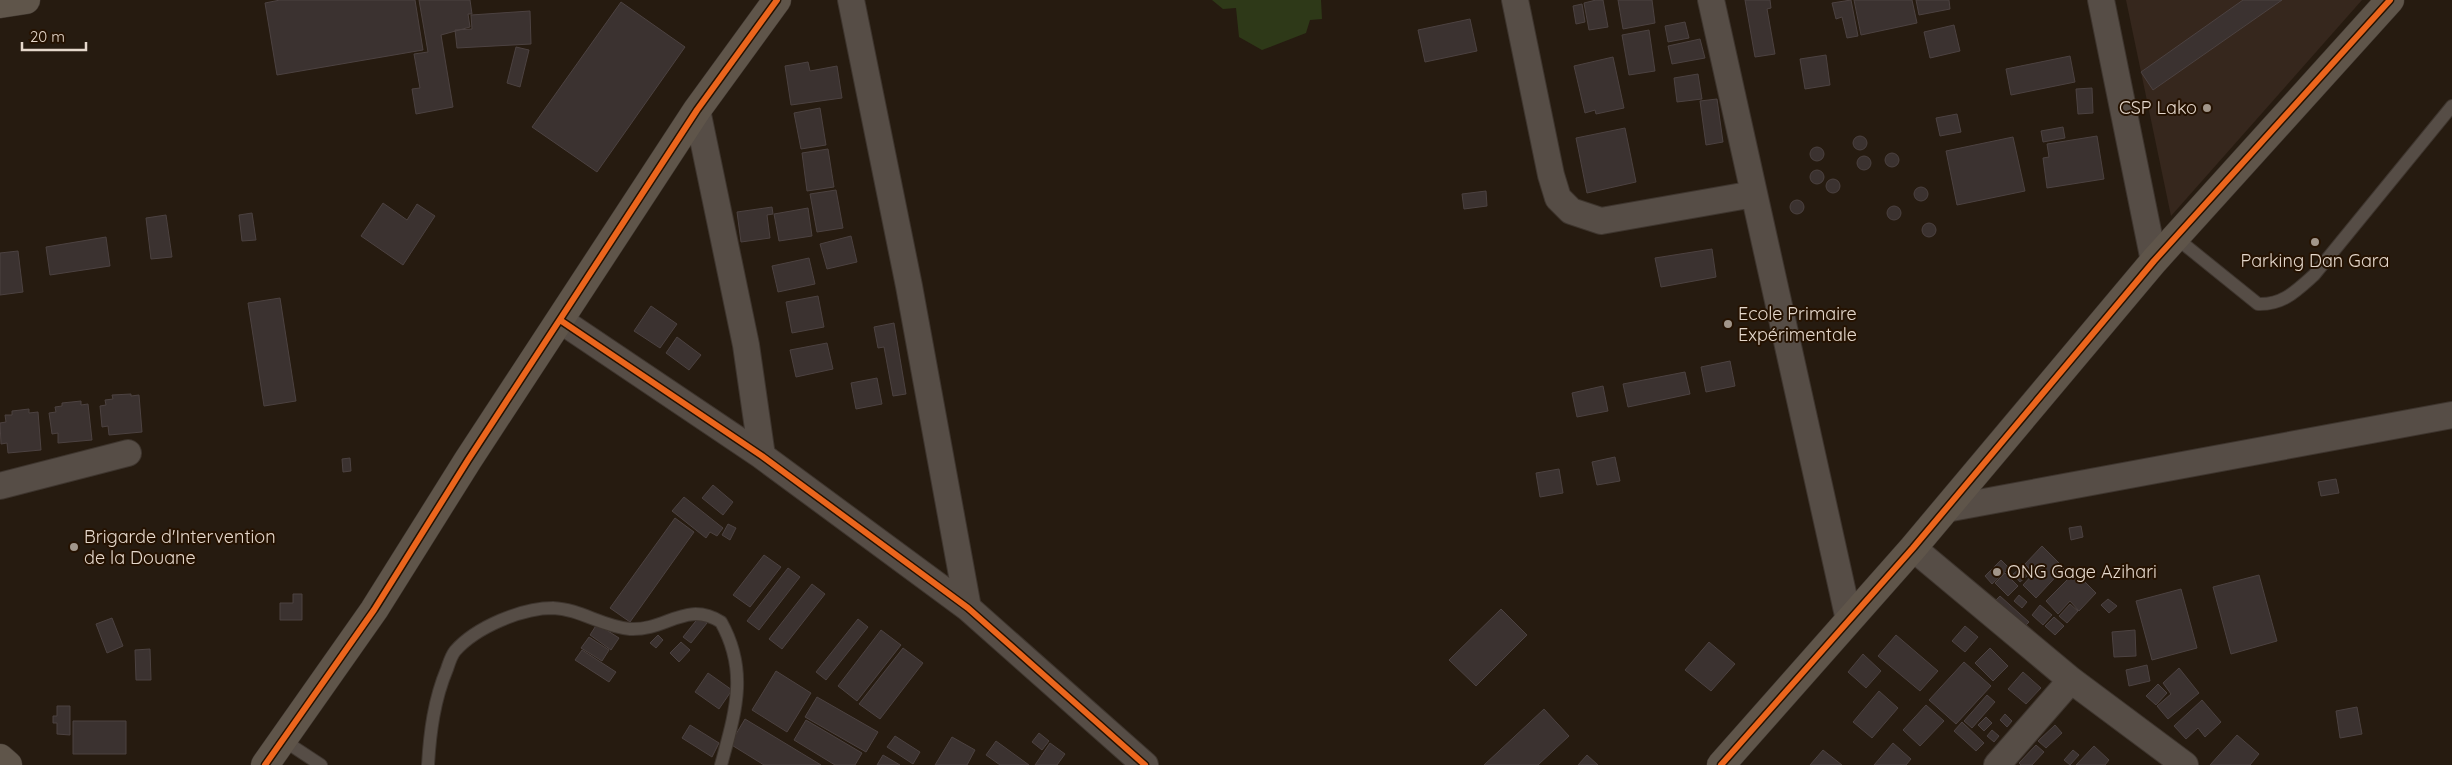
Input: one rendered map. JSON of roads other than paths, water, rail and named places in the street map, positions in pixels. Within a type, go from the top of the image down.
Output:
[{"type":"street","points":[[0,4],[26,0]]},
{"type":"street","points":[[266,765],[374,610],[697,110],[777,0]]},
{"type":"street","points":[[851,0],[909,286],[968,608]]},
{"type":"street","points":[[1515,0],[1551,175],[1558,198],[1571,211],[1601,221],[1754,194]]},
{"type":"street","points":[[1712,0],[1849,620]]},
{"type":"street","points":[[2101,0],[2154,260]]},
{"type":"street","points":[[1721,765],[1913,548],[2154,260],[2390,0]]},
{"type":"street","points":[[697,110],[746,344],[762,456]]},
{"type":"street","points":[[560,320],[762,456],[968,608],[1145,765]]},
{"type":"street","points":[[1946,509],[2452,415]]},
{"type":"street","points":[[0,486],[128,453]]},
{"type":"street","points":[[1913,548],[2071,680],[2184,765]]},
{"type":"street","points":[[1997,765],[2071,680]]},
{"type":"street","points":[[0,758],[8,765]]},
{"type":"lane","points":[[2175,237],[2258,304],[2272,305],[2287,299],[2314,275],[2452,106]]},
{"type":"lane","points":[[428,765],[430,731],[440,686],[454,652],[486,627],[519,612],[552,608],[569,610],[628,628],[639,629],[691,614],[701,613],[721,622],[733,652],[738,680],[737,704],[721,765]]},
{"type":"lane","points":[[283,740],[321,765]]},
{"type":"place","name":"CSP Lako","points":[[2207,108]]},
{"type":"place","name":"Parking Dan Gara","points":[[2315,242]]},
{"type":"place","name":"Ecole Primaire Expérimentale","points":[[1728,324]]},
{"type":"place","name":"Brigarde d'Intervention de la Douane","points":[[74,547]]},
{"type":"place","name":"ONG Gage Azihari","points":[[1997,572]]}]
